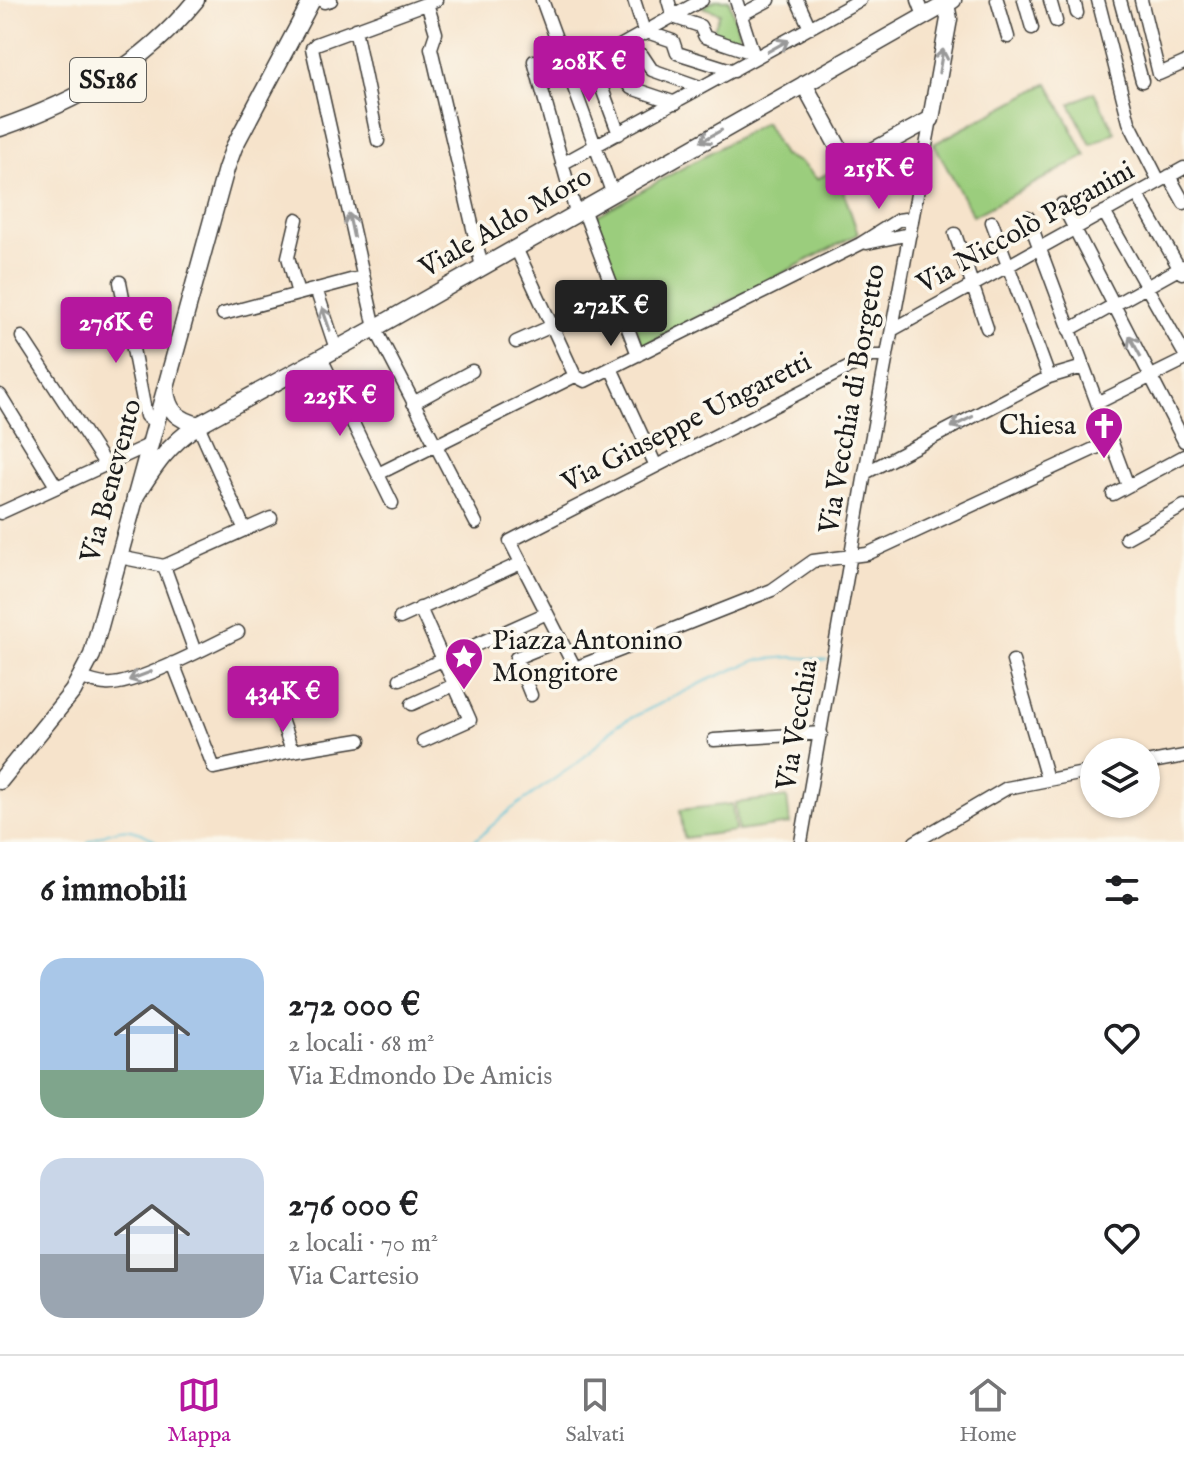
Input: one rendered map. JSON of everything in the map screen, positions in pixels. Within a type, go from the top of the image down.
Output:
[{"type":"main road","name":"SS186","points":[[0,128],[61,105],[106,81],[146,51],[196,0]]},
{"type":"main road","name":"Via Benevento","points":[[0,781],[81,678],[92,655],[234,147],[322,1]]},
{"type":"main road","name":"Viale Aldo Moro","points":[[135,497],[175,440],[198,425],[804,84],[921,8],[950,2]]},
{"type":"main road","name":"Via Vecchia di Borgetto","points":[[931,119],[950,2]]},
{"type":"main road","points":[[804,84],[843,156],[849,159],[858,159],[931,119]]},
{"type":"main road","points":[[155,422],[161,432],[175,440],[176,430],[166,385]]},
{"type":"main road","points":[[172,412],[198,425]]},
{"type":"street","points":[[542,0],[612,192]]},
{"type":"street","points":[[634,0],[646,33]]},
{"type":"street","points":[[668,0],[673,17]]},
{"type":"street","points":[[570,74],[702,0]]},
{"type":"street","points":[[736,0],[754,56]]},
{"type":"street","points":[[741,15],[769,0]]},
{"type":"street","points":[[797,0],[810,28]]},
{"type":"street","points":[[562,164],[860,0]]},
{"type":"street","points":[[997,0],[1008,37]]},
{"type":"street","points":[[1024,0],[1032,28]]},
{"type":"street","points":[[1050,0],[1056,21]]},
{"type":"street","points":[[1098,0],[1129,122],[1164,179],[1184,203]]},
{"type":"street","points":[[1120,0],[1142,81]]},
{"type":"street","points":[[1141,0],[1159,74],[1184,63]]},
{"type":"street","points":[[476,523],[375,328],[312,48],[316,44],[432,2],[436,33],[431,48],[482,267]]},
{"type":"street","points":[[673,17],[700,26],[710,40],[754,56]]},
{"type":"street","points":[[355,29],[378,141]]},
{"type":"street","points":[[646,33],[673,41],[677,53],[734,71]]},
{"type":"street","points":[[1112,54],[1151,41]]},
{"type":"street","points":[[618,48],[646,57],[652,70],[700,87]]},
{"type":"street","points":[[534,61],[562,164],[638,355]]},
{"type":"street","points":[[592,62],[619,134]]},
{"type":"street","points":[[618,72],[631,88],[676,103]]},
{"type":"street","name":"Via Vecchia di Borgetto","points":[[841,615],[931,119]]},
{"type":"street","name":"Via Niccolò Paganini","points":[[892,330],[1184,168]]},
{"type":"street","points":[[1069,330],[1183,270],[1137,194]]},
{"type":"street","points":[[1062,204],[1184,441]]},
{"type":"street","points":[[1104,212],[1184,353]]},
{"type":"street","points":[[1028,217],[1128,486]]},
{"type":"street","points":[[516,248],[575,376],[585,381],[860,244],[898,220],[912,218]]},
{"type":"street","points":[[297,219],[288,257],[298,294]]},
{"type":"street","points":[[992,222],[1049,377]]},
{"type":"street","points":[[860,244],[910,234]]},
{"type":"street","points":[[955,234],[987,328]]},
{"type":"street","points":[[223,314],[362,277]]},
{"type":"street","points":[[120,282],[146,416],[155,422]]},
{"type":"street","points":[[316,289],[336,349]]},
{"type":"street","points":[[516,342],[617,297]]},
{"type":"street","points":[[22,337],[105,464]]},
{"type":"street","name":"Via Giuseppe Ungaretti","points":[[521,563],[510,541],[871,356],[887,356]]},
{"type":"street","points":[[321,358],[392,503]]},
{"type":"street","points":[[1097,403],[1184,360]]},
{"type":"street","points":[[865,473],[1049,377],[1083,367]]},
{"type":"street","points":[[611,368],[656,466]]},
{"type":"street","points":[[413,403],[472,371]]},
{"type":"street","points":[[378,474],[575,376]]},
{"type":"street","points":[[0,395],[56,486]]},
{"type":"street","points":[[198,425],[245,530]]},
{"type":"street","points":[[400,618],[521,563],[575,668],[772,590],[813,561],[867,554],[1111,441]]},
{"type":"street","points":[[0,513],[149,445]]},
{"type":"street","points":[[1113,494],[1184,456]]},
{"type":"street","points":[[1126,538],[1184,506]]},
{"type":"street","points":[[119,557],[164,566],[271,518]]},
{"type":"street","points":[[164,566],[195,652]]},
{"type":"street","points":[[420,608],[452,686],[470,720],[423,741]]},
{"type":"street","points":[[400,679],[547,613]]},
{"type":"street","name":"Via Vecchia","points":[[803,839],[841,615]]},
{"type":"street","points":[[81,678],[120,684],[238,632]]},
{"type":"street","points":[[531,695],[516,658],[560,640]]},
{"type":"street","points":[[1013,661],[1047,779]]},
{"type":"street","points":[[173,663],[214,768],[360,740]]},
{"type":"street","points":[[412,704],[452,686]]},
{"type":"street","points":[[275,702],[292,751]]},
{"type":"street","points":[[714,740],[821,733]]},
{"type":"street","points":[[1160,760],[1184,756]]},
{"type":"street","points":[[915,842],[1007,788],[1080,773]]},
{"type":"green space","points":[[715,0],[729,0],[743,46],[711,36],[720,13],[702,7]]},
{"type":"green space","points":[[1048,83],[1086,156],[973,216],[934,144]]},
{"type":"green space","points":[[1094,92],[1115,132],[1091,145],[1070,104]]},
{"type":"green space","points":[[765,122],[783,155],[801,163],[817,179],[836,169],[858,234],[643,346],[593,218]]},
{"type":"green space","points":[[787,797],[790,824],[738,831],[735,803]]},
{"type":"green space","points":[[732,804],[735,831],[684,838],[680,810]]},
{"type":"waterway","points":[[473,842],[510,810],[580,761],[617,725],[710,679],[757,660],[792,657],[827,660]]},
{"type":"waterway","points":[[88,842],[123,830],[138,832],[157,842]]},
{"type":"place","name":"Chiesa","points":[[1104,460]]},
{"type":"place","name":"Piazza Antonino Mongitore","points":[[464,691]]}]
